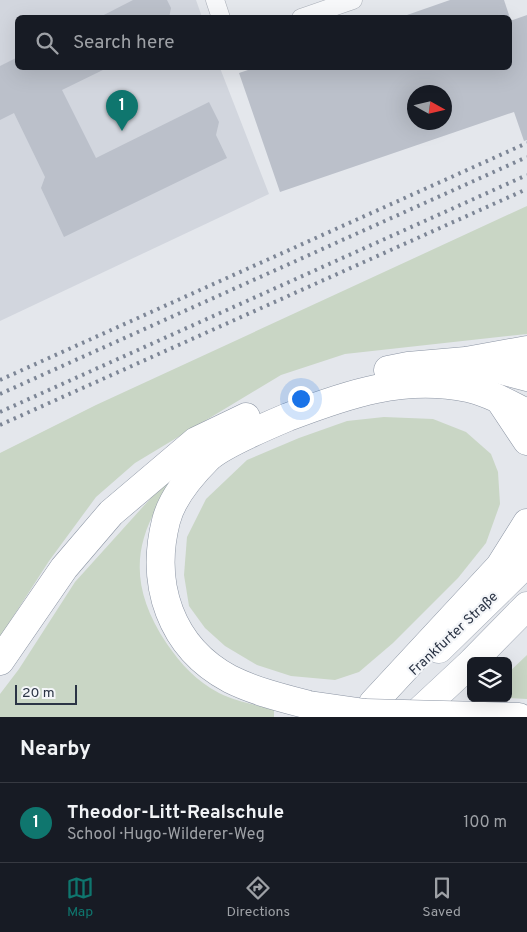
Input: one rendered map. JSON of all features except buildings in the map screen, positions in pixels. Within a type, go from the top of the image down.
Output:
[{"type":"main road","points":[[0,661],[64,568],[111,513],[196,441],[288,396],[341,379],[408,366],[466,361],[527,350]]},
{"type":"main road","points":[[466,361],[527,377]]},
{"type":"main road","points":[[519,717],[365,713],[308,705],[276,696],[230,678],[188,646],[172,621],[163,593],[159,561],[167,519],[186,482],[210,457],[265,426],[347,395],[413,383],[469,388],[527,413]]},
{"type":"main road","points":[[498,399],[527,441]]},
{"type":"main road","points":[[362,710],[500,566],[527,523]]},
{"type":"main road","name":"Frankfurter Straße","points":[[362,710],[438,651],[527,562]]},
{"type":"main road","points":[[477,657],[527,606]]},
{"type":"main road","points":[[413,717],[467,667]]},
{"type":"street","points":[[215,0],[220,15]]},
{"type":"street","points":[[310,15],[353,0]]},
{"type":"shaded area","points":[[0,0],[196,0],[201,15],[15,15],[15,70],[221,70],[269,194],[0,321]]},
{"type":"green space","points":[[527,206],[527,334],[345,354],[281,375],[135,463],[96,497],[49,561],[0,637],[0,453],[96,405]]},
{"type":"green space","points":[[384,417],[433,419],[466,432],[491,454],[498,472],[500,504],[486,543],[458,578],[393,643],[359,672],[335,680],[291,676],[257,665],[225,646],[205,628],[189,606],[184,575],[187,537],[206,499],[247,460],[299,438],[347,421]]},
{"type":"green space","points":[[183,470],[154,513],[145,534],[140,554],[140,575],[144,597],[153,620],[167,644],[203,683],[225,696],[274,710],[274,717],[0,717],[0,694],[19,669],[75,582],[159,489]]},
{"type":"green space","points":[[527,655],[527,699],[512,698],[512,669]]},
{"type":"railway","points":[[0,380],[527,143]]},
{"type":"railway","points":[[0,394],[527,157]]},
{"type":"railway","points":[[0,412],[527,175]]},
{"type":"railway","points":[[0,425],[527,189]]},
{"type":"place","name":"Theodor-Litt-Realschule","points":[[122,131]]}]
